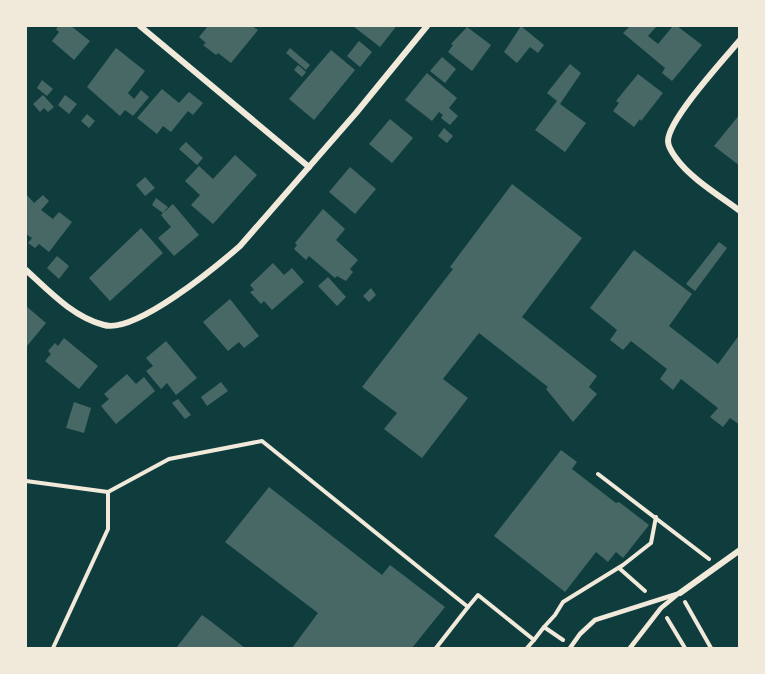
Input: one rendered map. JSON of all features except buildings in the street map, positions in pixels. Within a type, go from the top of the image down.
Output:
[{"type":"street","points":[[140,26],[309,167]]},
{"type":"street","points":[[26,270],[71,309],[105,326],[117,327],[143,316],[219,265],[246,239],[427,26]]},
{"type":"street","points":[[740,40],[681,113],[672,127],[668,142],[675,158],[687,171],[740,211]]},
{"type":"street","points":[[680,593],[740,550]]},
{"type":"lane","points":[[571,647],[580,634],[595,620],[680,593]]},
{"type":"lane","points":[[630,648],[661,608],[680,593]]},
{"type":"path","points":[[26,481],[108,492],[169,459],[262,441],[468,607]]},
{"type":"path","points":[[598,474],[718,566]]},
{"type":"path","points":[[53,648],[108,529],[108,492]]},
{"type":"path","points":[[527,648],[563,602],[619,568],[651,543],[656,517]]},
{"type":"path","points":[[619,568],[655,600]]},
{"type":"path","points":[[680,593],[711,648]]},
{"type":"path","points":[[436,648],[478,595],[534,640]]},
{"type":"path","points":[[661,608],[685,648]]},
{"type":"path","points":[[544,627],[571,647]]}]
